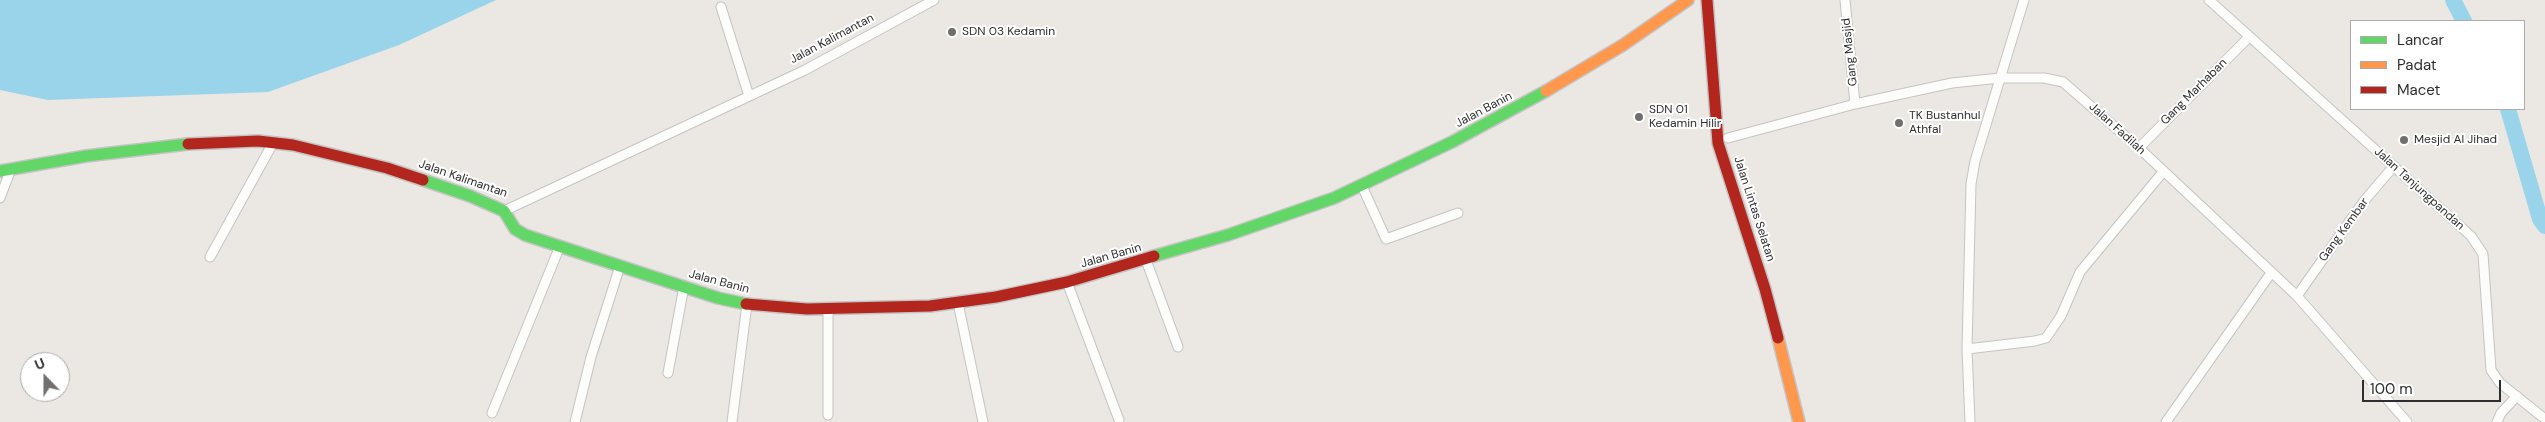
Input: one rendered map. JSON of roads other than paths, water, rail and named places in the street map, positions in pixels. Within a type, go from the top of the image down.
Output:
[{"type":"main road","name":"Jalan Banin","points":[[504,211],[512,224],[520,232],[620,266],[747,304],[828,308],[958,304],[1067,282],[1146,260],[1293,213],[1362,186],[1452,142],[1557,85],[1688,0]]},
{"type":"main road","name":"Jalan Lintas Selatan","points":[[1707,0],[1718,143],[1769,288],[1799,422]]},
{"type":"main road","name":"Jalan Lintas Selatan","points":[[1716,0],[1728,138],[1807,422]]},
{"type":"main road","name":"Jalan Kalimantan","points":[[6,170],[176,145],[222,141],[273,143],[312,148],[386,168],[470,196],[504,211]]},
{"type":"street","name":"Jalan Kalimantan","points":[[504,211],[805,70],[934,0]]},
{"type":"street","name":"Gang Masjid","points":[[1845,0],[1855,104]]},
{"type":"street","points":[[1970,422],[1967,349],[1971,184],[1975,160],[2024,0]]},
{"type":"street","name":"Jalan Tanjungpandan","points":[[2208,0],[2472,236],[2479,246],[2484,264],[2490,370],[2500,384],[2545,419]]},
{"type":"street","points":[[720,8],[749,96]]},
{"type":"street","name":"Gang Marhaban","points":[[2139,148],[2249,37]]},
{"type":"street","name":"Jalan Fadilah","points":[[1728,138],[1855,104],[1952,82],[2000,78],[2044,78],[2063,82],[2139,148],[2297,296],[2407,422]]},
{"type":"street","points":[[210,257],[273,143]]},
{"type":"street","name":"Gang Kembar","points":[[2297,296],[2364,201],[2394,166]]},
{"type":"street","points":[[0,198],[6,170]]},
{"type":"street","points":[[1967,349],[2046,338],[2060,316],[2080,272],[2163,172]]},
{"type":"street","points":[[1362,186],[1384,236],[1389,240],[1458,213]]},
{"type":"street","points":[[492,413],[560,246]]},
{"type":"street","points":[[1146,260],[1178,347]]},
{"type":"street","points":[[575,422],[591,357],[620,266]]},
{"type":"street","points":[[2166,422],[2271,272]]},
{"type":"street","points":[[1067,282],[1119,420]]},
{"type":"street","points":[[668,373],[684,286]]},
{"type":"street","points":[[732,422],[747,304]]},
{"type":"street","points":[[958,304],[982,422]]},
{"type":"street","points":[[828,308],[828,415]]},
{"type":"street","points":[[2497,422],[2501,413],[2516,396]]},
{"type":"water","points":[[0,0],[496,0],[399,45],[268,92],[48,100],[0,90]]},
{"type":"waterway","points":[[2453,0],[2463,20]]},
{"type":"waterway","points":[[2508,110],[2540,219],[2545,226]]},
{"type":"place","name":"SDN 03 Kedamin","points":[[952,32]]},
{"type":"place","name":"SDN 01 Kedamin Hilir","points":[[1639,117]]},
{"type":"place","name":"TK Bustanhul Athfal","points":[[1899,123]]},
{"type":"place","name":"Mesjid Al Jihad","points":[[2404,140]]}]
